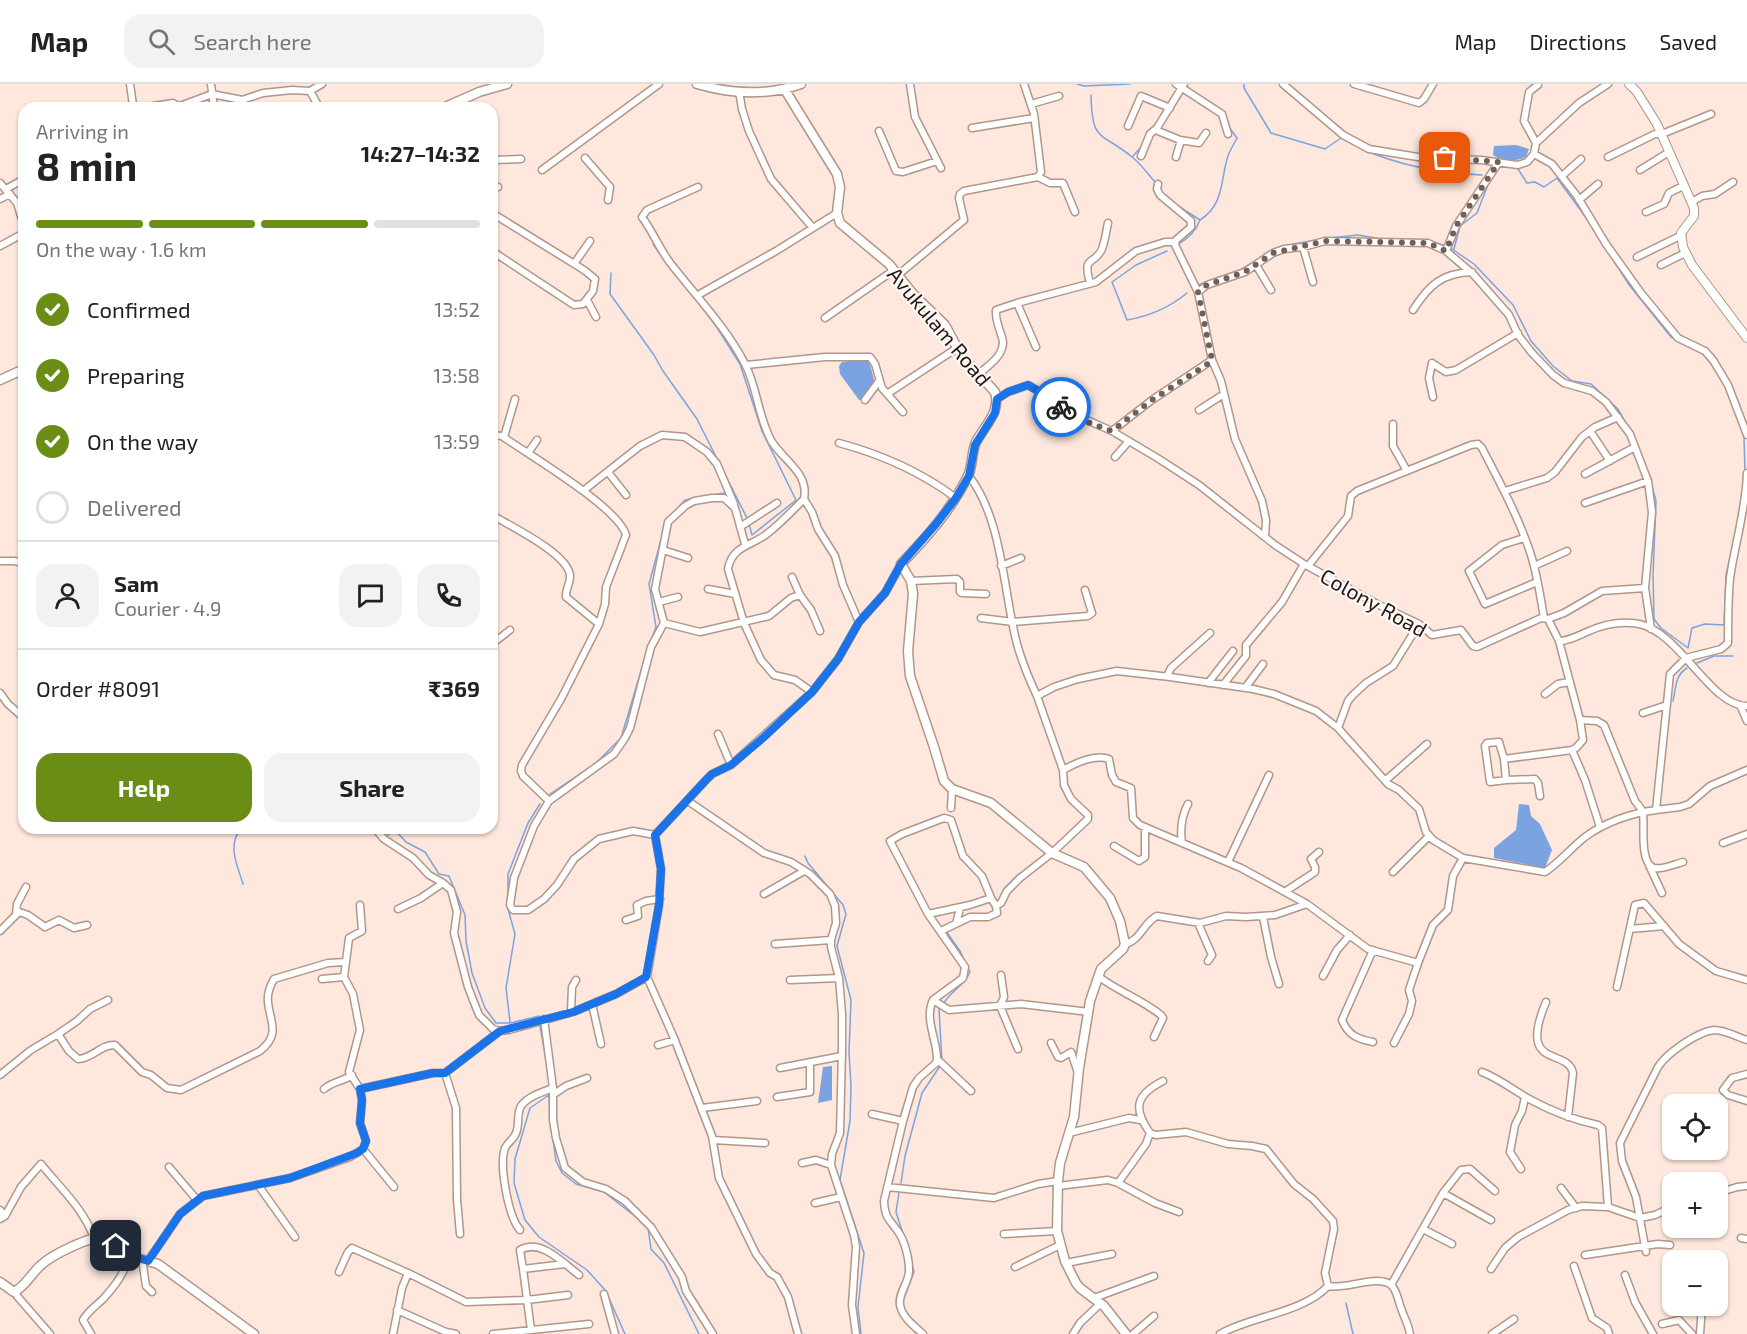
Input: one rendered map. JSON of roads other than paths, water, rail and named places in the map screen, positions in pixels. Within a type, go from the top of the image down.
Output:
[{"type":"main road","points":[[453,102],[477,88],[507,84]]},
{"type":"main road","points":[[697,84],[752,93],[785,90],[801,84]]},
{"type":"main road","points":[[785,90],[837,174],[840,187],[837,213]]},
{"type":"main road","name":"Avukulam Road","points":[[837,213],[840,223],[896,272],[945,326],[957,348],[995,392],[997,399],[995,413],[975,445],[969,476],[956,498],[901,564]]},
{"type":"main road","points":[[0,380],[18,372]]},
{"type":"main road","points":[[901,564],[911,581],[913,594],[909,651],[910,676],[944,781],[952,789],[991,803],[1053,854],[1084,867],[1110,898],[1120,921],[1125,944],[1121,953],[1101,969],[1089,1012],[1074,1117],[1068,1133],[1058,1183],[1057,1231],[1066,1263],[1080,1288],[1116,1319],[1126,1334]]},
{"type":"main road","points":[[0,1282],[14,1292],[21,1289],[30,1275],[44,1263],[94,1238],[105,1237],[129,1255],[158,1264],[254,1334]]},
{"type":"street","points":[[130,84],[133,102]]},
{"type":"street","points":[[211,84],[213,102]]},
{"type":"street","points":[[193,102],[212,94],[242,100],[263,93],[310,91],[322,84]]},
{"type":"street","points":[[542,170],[659,84]]},
{"type":"street","points":[[910,84],[915,117],[941,168]]},
{"type":"street","points":[[1024,84],[1034,118],[1041,172],[1038,177]]},
{"type":"street","points":[[1282,84],[1343,135],[1369,149],[1424,158],[1481,160],[1518,165],[1527,162],[1534,154],[1536,143],[1579,103],[1608,84]]},
{"type":"street","points":[[1354,84],[1419,103],[1433,84]]},
{"type":"street","points":[[1629,84],[1662,134],[1694,208],[1694,216],[1682,235],[1637,257]]},
{"type":"street","points":[[1141,156],[1150,134],[1157,128],[1170,108],[1181,85],[1222,114],[1228,134]]},
{"type":"street","points":[[1536,143],[1524,121],[1529,92],[1538,85]]},
{"type":"street","points":[[310,91],[316,102]]},
{"type":"street","points":[[739,91],[749,131],[771,179],[813,228]]},
{"type":"street","points":[[1031,104],[1059,96]]},
{"type":"street","points":[[1128,126],[1141,96],[1170,108]]},
{"type":"street","points":[[1608,157],[1655,134],[1662,134],[1711,114]]},
{"type":"street","points":[[972,128],[1034,118]]},
{"type":"street","points":[[1157,128],[1160,132],[1181,140],[1199,143],[1206,133]]},
{"type":"street","points":[[879,130],[896,171],[903,172],[937,161]]},
{"type":"street","points":[[1176,157],[1181,140]]},
{"type":"street","points":[[1640,170],[1669,152]]},
{"type":"street","points":[[1534,154],[1552,164],[1562,176],[1606,244],[1662,320],[1678,338],[1705,351],[1713,360],[1728,385],[1747,435]]},
{"type":"street","points":[[585,158],[610,187],[608,200]]},
{"type":"street","points":[[498,160],[521,159]]},
{"type":"street","points":[[1562,176],[1581,159]]},
{"type":"street","points":[[1446,251],[1456,226],[1499,162]]},
{"type":"street","points":[[825,318],[896,272],[964,220],[959,198],[964,191],[1038,177],[1050,183],[1064,183],[1075,212]]},
{"type":"street","points":[[1692,202],[1702,196],[1715,194],[1733,182]]},
{"type":"street","points":[[0,183],[18,203]]},
{"type":"street","points":[[0,199],[18,184]]},
{"type":"street","points":[[980,374],[998,358],[1003,343],[995,321],[996,310],[1096,282],[1136,251],[1165,242],[1175,242],[1191,227],[1191,221],[1160,195],[1157,189],[1158,184]]},
{"type":"street","points":[[1579,200],[1598,184]]},
{"type":"street","points":[[1647,212],[1664,204],[1669,193],[1683,186]]},
{"type":"street","points":[[698,187],[647,210],[642,217],[670,263],[698,295],[746,365],[756,392],[763,423],[772,442],[800,476],[805,486],[804,499],[818,529],[835,556],[843,585],[859,622]]},
{"type":"street","points":[[698,295],[837,213]]},
{"type":"street","points":[[498,217],[595,279],[593,291],[583,304],[574,305],[498,255]]},
{"type":"street","points":[[1090,283],[1086,269],[1088,262],[1101,251],[1108,224]]},
{"type":"street","points":[[1682,235],[1685,253],[1692,265],[1747,338]]},
{"type":"street","points":[[0,246],[18,236]]},
{"type":"street","points":[[574,264],[590,241]]},
{"type":"street","points":[[1198,292],[1207,285],[1245,272],[1273,253],[1325,241],[1428,243],[1446,251],[1472,272],[1509,315],[1532,353],[1553,375],[1564,382],[1592,391],[1606,402],[1618,417],[1635,447],[1648,481],[1652,512],[1645,588],[1651,629]]},
{"type":"street","points":[[1175,242],[1198,292],[1212,360],[1224,394],[1235,438],[1262,501],[1266,520],[1265,536]]},
{"type":"street","points":[[1303,247],[1313,282]]},
{"type":"street","points":[[1661,266],[1685,253]]},
{"type":"street","points":[[1256,265],[1271,290]]},
{"type":"street","points":[[1413,310],[1432,286],[1439,281],[1454,273],[1472,272]]},
{"type":"street","points":[[587,300],[596,317]]},
{"type":"street","points":[[1017,303],[1036,347]]},
{"type":"street","points":[[1433,397],[1429,378],[1432,363],[1446,372],[1456,370],[1518,333]]},
{"type":"street","points":[[887,394],[957,348]]},
{"type":"street","points":[[746,365],[825,357],[870,357],[875,364],[879,381],[903,412]]},
{"type":"street","points":[[1112,431],[1152,400],[1212,360]]},
{"type":"street","points":[[865,400],[879,381]]},
{"type":"street","name":"Colony Road","points":[[997,399],[1008,392],[1028,385],[1052,399],[1064,410],[1112,431],[1199,485],[1275,545],[1306,565],[1419,624],[1432,635],[1461,630],[1473,646],[1477,646],[1535,620],[1546,619]]},
{"type":"street","points":[[1199,410],[1224,394]]},
{"type":"street","points":[[504,437],[515,399]]},
{"type":"street","points":[[1505,491],[1547,478],[1555,472],[1582,437],[1595,427],[1618,417]]},
{"type":"street","points":[[1393,424],[1393,446],[1407,471]]},
{"type":"street","points":[[1590,431],[1610,461]]},
{"type":"street","points":[[583,491],[640,446],[662,435],[684,437],[707,452],[717,464],[735,508],[745,544]]},
{"type":"street","points":[[498,436],[504,437],[583,491],[612,515],[624,528],[626,535],[606,587],[605,604],[599,624],[561,699],[522,765],[523,776],[549,801]]},
{"type":"street","points":[[528,453],[537,440]]},
{"type":"street","points":[[1115,457],[1129,441]]},
{"type":"street","points":[[839,442],[871,451],[944,488],[956,498]]},
{"type":"street","points":[[1223,686],[1246,656],[1246,645],[1282,602],[1306,565],[1348,516],[1351,496],[1357,491],[1478,444],[1505,491],[1534,566],[1546,619],[1559,641],[1583,740],[1572,750],[1504,759]]},
{"type":"street","points":[[1585,474],[1635,447]]},
{"type":"street","points":[[608,472],[626,495]]},
{"type":"street","points":[[1656,810],[1670,674],[1686,658],[1721,649],[1728,643],[1727,614],[1730,579],[1745,498],[1747,473]]},
{"type":"street","points":[[969,476],[978,487],[988,511],[1017,643],[1063,770],[1064,785],[1071,799],[1088,815],[1088,819],[1053,854],[1020,878],[1007,891],[1001,903],[996,906]]},
{"type":"street","points":[[1585,504],[1648,481]]},
{"type":"street","points":[[655,835],[633,831],[599,839],[574,859],[557,885],[544,899],[528,910],[513,910],[510,905],[514,878],[534,826],[549,801],[614,754],[630,728],[651,647],[664,623],[655,589],[668,522],[694,501],[724,498],[735,508]]},
{"type":"street","points":[[804,499],[759,540],[745,544],[729,561],[728,569],[744,623],[761,660],[774,675],[795,680],[812,692]]},
{"type":"street","points":[[740,527],[777,503]]},
{"type":"street","points":[[498,519],[545,547],[562,561],[569,569],[570,577],[566,597],[599,624]]},
{"type":"street","points":[[1524,538],[1502,545],[1469,571],[1485,603],[1537,582]]},
{"type":"street","points":[[663,550],[688,558]]},
{"type":"street","points":[[1534,566],[1567,552]]},
{"type":"street","points":[[1001,566],[1021,558]]},
{"type":"street","points":[[0,561],[18,562]]},
{"type":"street","points":[[655,835],[712,774],[731,765],[812,692],[838,659],[859,622],[885,593],[901,564]]},
{"type":"street","points":[[792,577],[820,631]]},
{"type":"street","points":[[911,581],[957,579],[960,582],[960,592],[986,594]]},
{"type":"street","points":[[1546,619],[1563,613],[1602,591],[1645,588]]},
{"type":"street","points":[[708,589],[735,594]]},
{"type":"street","points":[[981,618],[1013,622],[1088,616],[1092,613],[1085,590]]},
{"type":"street","points":[[664,623],[700,632],[744,623],[769,616],[791,598],[800,595]]},
{"type":"street","points":[[659,602],[678,597]]},
{"type":"street","points":[[1559,641],[1569,640],[1604,626],[1622,622],[1641,624],[1673,645],[1714,690],[1744,706],[1747,721]]},
{"type":"street","points":[[1338,728],[1348,701],[1366,683],[1393,666],[1419,624]]},
{"type":"street","points":[[498,639],[510,630]]},
{"type":"street","points":[[1167,676],[1171,668],[1210,633]]},
{"type":"street","points":[[1209,683],[1233,651]]},
{"type":"street","points":[[1245,688],[1263,664]]},
{"type":"street","points":[[1037,696],[1054,687],[1078,679],[1117,671],[1167,676],[1274,694],[1316,711],[1338,728],[1386,780],[1419,808],[1426,832],[1463,858],[1545,872],[1600,827],[1643,811],[1689,804],[1710,786],[1747,770]]},
{"type":"street","points":[[1545,694],[1558,684],[1569,682]]},
{"type":"street","points":[[0,693],[18,713]]},
{"type":"street","points":[[1643,713],[1667,705]]},
{"type":"street","points":[[1580,720],[1597,721],[1604,725],[1635,801],[1643,811],[1642,841],[1662,893]]},
{"type":"street","points":[[718,734],[731,765]]},
{"type":"street","points":[[1506,780],[1504,759],[1499,742],[1486,744],[1490,782],[1535,779],[1538,783],[1539,796]]},
{"type":"street","points":[[1386,780],[1427,744]]},
{"type":"street","points":[[1572,750],[1585,780],[1600,827]]},
{"type":"street","points":[[1063,770],[1087,760],[1104,757],[1109,759],[1116,782],[1131,788],[1133,818],[1140,825],[1228,862],[1286,891],[1373,950],[1418,963]]},
{"type":"street","points":[[1228,862],[1269,775]]},
{"type":"street","points":[[951,808],[952,789]]},
{"type":"street","points":[[688,801],[764,853],[791,862],[804,871],[830,894],[835,906],[836,923],[831,940],[839,978],[842,1056],[840,1133],[832,1154],[831,1165],[856,1247],[852,1305],[856,1334]]},
{"type":"street","points":[[1182,843],[1180,832],[1183,814],[1188,804]]},
{"type":"street","points":[[923,1334],[904,1315],[900,1304],[901,1293],[910,1270],[900,1235],[885,1214],[887,1187],[913,1087],[919,1078],[936,1063],[937,1059],[929,1012],[933,1000],[963,978],[965,967],[928,914],[890,841],[944,818],[951,820],[963,856],[982,876],[997,912],[988,917],[970,917],[941,932]]},
{"type":"street","points":[[1114,846],[1140,861],[1145,857],[1145,827]]},
{"type":"street","points":[[380,834],[451,890],[457,912],[454,933],[468,987],[479,1015],[493,1029],[500,1031]]},
{"type":"street","points":[[1723,843],[1747,834]]},
{"type":"street","points":[[655,835],[661,869],[660,899],[646,977],[675,1040],[702,1108],[712,1140],[719,1178],[756,1254],[770,1273],[777,1277],[788,1298],[798,1334]]},
{"type":"street","points":[[1394,872],[1430,836]]},
{"type":"street","points":[[1286,891],[1315,872],[1311,859],[1319,852]]},
{"type":"street","points":[[1394,1043],[1409,1014],[1412,1001],[1409,990],[1418,963],[1433,925],[1448,910],[1453,876],[1463,858]]},
{"type":"street","points":[[1649,864],[1653,868],[1659,868],[1683,862]]},
{"type":"street","points":[[764,894],[804,871]]},
{"type":"street","points":[[398,909],[444,883]]},
{"type":"street","points":[[16,914],[17,904],[26,887]]},
{"type":"street","points":[[928,914],[960,908],[991,898]]},
{"type":"street","points":[[626,920],[638,916],[637,905],[660,899]]},
{"type":"street","points":[[1617,987],[1635,905],[1644,903],[1679,944],[1716,971],[1747,980]]},
{"type":"street","points":[[1125,944],[1133,942],[1146,924],[1157,916],[1174,917],[1198,923],[1226,916],[1263,916],[1285,913],[1307,904]]},
{"type":"street","points":[[152,1292],[146,1286],[145,1260],[180,1214],[197,1200],[220,1191],[290,1178],[333,1164],[363,1149],[366,1141],[360,1123],[362,1100],[360,1089],[349,1072],[360,1030],[353,994],[344,977],[349,938],[362,931],[360,905]]},
{"type":"street","points":[[956,924],[960,908]]},
{"type":"street","points":[[0,931],[16,914],[23,912],[45,927],[59,920],[74,928],[87,925]]},
{"type":"street","points":[[1263,916],[1279,984]]},
{"type":"street","points":[[1198,923],[1212,955],[1208,961]]},
{"type":"street","points":[[1630,929],[1664,926]]},
{"type":"street","points":[[1323,976],[1337,950],[1350,936]]},
{"type":"street","points":[[775,944],[831,940]]},
{"type":"street","points":[[1373,950],[1344,1010],[1342,1020],[1348,1032],[1357,1039],[1373,1041]]},
{"type":"street","points":[[58,1034],[69,1051],[78,1059],[87,1058],[110,1044],[115,1045],[142,1072],[167,1088],[181,1090],[268,1045],[273,1035],[272,1018],[267,1001],[274,979],[328,963],[346,962]]},
{"type":"street","points":[[1001,975],[1004,997],[1000,1006],[1018,1049]]},
{"type":"street","points":[[1098,976],[1112,987],[1129,994],[1161,1015],[1163,1018],[1154,1036]]},
{"type":"street","points":[[322,979],[344,977]]},
{"type":"street","points":[[360,1089],[433,1073],[445,1073],[500,1031],[571,1012],[616,994],[646,977]]},
{"type":"street","points":[[790,980],[839,978]]},
{"type":"street","points":[[571,1012],[572,987],[576,981]]},
{"type":"street","points":[[0,1075],[26,1054],[77,1021],[90,1009],[108,1000]]},
{"type":"street","points":[[933,1000],[949,1010],[1021,1004],[1089,1012]]},
{"type":"street","points":[[1545,1002],[1538,1027],[1539,1047],[1541,1052],[1568,1063],[1572,1067],[1568,1117]]},
{"type":"street","points":[[592,1004],[601,1044]]},
{"type":"street","points":[[544,1019],[554,1091],[553,1120],[565,1168],[583,1182],[606,1189],[625,1201],[651,1227],[682,1277],[686,1291],[713,1334]]},
{"type":"street","points":[[1646,1249],[1636,1197],[1622,1161],[1620,1143],[1658,1067],[1673,1051],[1704,1033],[1714,1030],[1747,1040]]},
{"type":"street","points":[[658,1046],[675,1040]]},
{"type":"street","points":[[1051,1043],[1058,1057],[1061,1058],[1071,1052],[1079,1073]]},
{"type":"street","points":[[780,1068],[842,1056]]},
{"type":"street","points":[[937,1059],[971,1091]]},
{"type":"street","points":[[777,1097],[810,1092],[810,1062]]},
{"type":"street","points":[[1482,1072],[1509,1085],[1525,1097],[1568,1117],[1602,1128],[1608,1207]]},
{"type":"street","points":[[445,1073],[456,1108],[457,1199],[460,1234]]},
{"type":"street","points":[[1747,1074],[1732,1078],[1723,1090],[1728,1095],[1747,1101]]},
{"type":"street","points":[[324,1089],[332,1082],[342,1082],[351,1075]]},
{"type":"street","points":[[520,1230],[511,1210],[504,1171],[505,1149],[517,1131],[517,1118],[523,1104],[536,1095],[554,1091],[587,1078]]},
{"type":"street","points":[[1163,1081],[1144,1093],[1139,1103],[1140,1120],[1150,1133],[1156,1135],[1186,1132],[1228,1144],[1266,1149],[1294,1184],[1313,1199],[1333,1221],[1334,1229],[1325,1272],[1328,1286]]},
{"type":"street","points":[[1521,1169],[1510,1152],[1515,1125],[1522,1112],[1525,1097]]},
{"type":"street","points":[[702,1108],[757,1101]]},
{"type":"street","points":[[872,1114],[903,1121]]},
{"type":"street","points":[[1068,1133],[1129,1118],[1140,1120]]},
{"type":"street","points":[[1118,1183],[1138,1156],[1150,1133]]},
{"type":"street","points":[[712,1140],[765,1143]]},
{"type":"street","points":[[363,1149],[394,1187]]},
{"type":"street","points":[[802,1163],[816,1160],[831,1165]]},
{"type":"street","points":[[3,1217],[41,1164],[76,1204],[94,1238]]},
{"type":"street","points":[[169,1167],[197,1200]]},
{"type":"street","points":[[1392,1285],[1443,1193],[1461,1170],[1470,1169],[1495,1191]]},
{"type":"street","points":[[887,1187],[994,1198],[1038,1184],[1108,1180],[1179,1212]]},
{"type":"street","points":[[258,1185],[294,1237]]},
{"type":"street","points":[[1728,1190],[1747,1186]]},
{"type":"street","points":[[1561,1188],[1576,1208]]},
{"type":"street","points":[[1443,1193],[1491,1220]]},
{"type":"street","points":[[815,1203],[841,1197]]},
{"type":"street","points":[[1491,1269],[1505,1248],[1518,1237],[1576,1208],[1582,1206],[1608,1207],[1640,1218],[1650,1217],[1662,1212]]},
{"type":"street","points":[[0,1210],[3,1217]]},
{"type":"street","points":[[1423,1229],[1452,1244]]},
{"type":"street","points":[[1004,1234],[1057,1231]]},
{"type":"street","points":[[1585,1255],[1646,1249],[1658,1244],[1670,1245]]},
{"type":"street","points":[[1015,1267],[1060,1245]]},
{"type":"street","points":[[531,1330],[520,1250],[527,1246],[541,1247],[579,1275]]},
{"type":"street","points":[[339,1272],[352,1248],[466,1302],[527,1300],[568,1295]]},
{"type":"street","points":[[1066,1263],[1112,1254]]},
{"type":"street","points":[[91,1334],[83,1320],[117,1284],[129,1255]]},
{"type":"street","points":[[523,1269],[565,1264]]},
{"type":"street","points":[[1574,1266],[1592,1318],[1607,1328],[1609,1334]]},
{"type":"street","points":[[393,1334],[402,1288],[408,1273]]},
{"type":"street","points":[[1625,1275],[1635,1302],[1653,1334]]},
{"type":"street","points":[[1073,1334],[1097,1301],[1154,1276]]},
{"type":"street","points":[[1328,1286],[1339,1288],[1383,1280],[1392,1285],[1407,1320],[1410,1334]]},
{"type":"street","points":[[1220,1334],[1232,1327],[1289,1309],[1323,1292],[1328,1286]]},
{"type":"street","points":[[16,1291],[17,1296],[50,1334]]},
{"type":"street","points":[[604,1294],[613,1333]]},
{"type":"street","points":[[397,1310],[446,1332],[456,1334]]},
{"type":"street","points":[[1133,1334],[1154,1316]]},
{"type":"street","points":[[1700,1334],[1701,1316]]},
{"type":"street","points":[[1492,1334],[1514,1319]]},
{"type":"street","points":[[1662,1324],[1678,1320],[1692,1334]]},
{"type":"street","points":[[493,1334],[589,1324]]},
{"type":"water","points":[[1516,145],[1529,149],[1526,157],[1509,160],[1493,155],[1494,146]]},
{"type":"water","points":[[869,361],[876,387],[863,400],[859,400],[840,374],[839,366],[842,362]]},
{"type":"water","points":[[1519,804],[1529,805],[1531,816],[1540,824],[1552,850],[1545,868],[1494,858],[1494,848],[1516,830]]},
{"type":"water","points":[[832,1066],[832,1100],[818,1103],[823,1067]]},
{"type":"waterway","points":[[1077,84],[1084,86],[1130,84]]},
{"type":"waterway","points":[[1244,84],[1244,88],[1271,133],[1325,149],[1341,138],[1346,140]]},
{"type":"waterway","points":[[1164,122],[1184,91]]},
{"type":"waterway","points":[[1091,95],[1093,122],[1100,135],[1135,160],[1155,182]]},
{"type":"waterway","points":[[1200,220],[1208,214],[1218,199],[1228,156],[1237,138],[1229,127]]},
{"type":"waterway","points":[[1133,156],[1142,146]]},
{"type":"waterway","points":[[1362,149],[1420,168],[1482,175]]},
{"type":"waterway","points":[[1518,169],[1527,183],[1535,182],[1544,187],[1557,178],[1587,219]]},
{"type":"waterway","points":[[1454,249],[1460,226],[1477,213],[1489,182]]},
{"type":"waterway","points":[[1175,204],[1200,220],[1190,235],[1177,245]]},
{"type":"waterway","points":[[1330,238],[1358,235],[1381,239],[1417,240]]},
{"type":"waterway","points":[[1288,245],[1322,239]]},
{"type":"waterway","points":[[1437,243],[1443,245]]},
{"type":"waterway","points":[[1602,243],[1630,286],[1675,339]]},
{"type":"waterway","points":[[653,244],[660,254]]},
{"type":"waterway","points":[[1452,249],[1474,264],[1513,305],[1531,341],[1553,366],[1572,381],[1591,384],[1618,409],[1627,425]]},
{"type":"waterway","points":[[1167,251],[1136,265],[1112,282],[1127,320],[1159,311],[1187,293]]},
{"type":"waterway","points":[[1198,285],[1240,270],[1267,254]]},
{"type":"waterway","points":[[611,273],[610,294],[697,419],[748,520]]},
{"type":"waterway","points":[[695,298],[740,364],[762,431],[796,500],[752,535],[749,524]]},
{"type":"waterway","points":[[1701,352],[1713,366]]},
{"type":"waterway","points":[[1719,376],[1727,390]]},
{"type":"waterway","points":[[1739,422],[1744,438],[1745,471]]},
{"type":"waterway","points":[[1645,465],[1650,477]]},
{"type":"waterway","points":[[1651,482],[1656,501],[1654,619],[1661,628],[1688,648],[1692,628],[1705,624],[1724,625],[1726,575],[1732,549]]},
{"type":"waterway","points":[[668,519],[685,500],[724,493]]},
{"type":"waterway","points":[[650,643],[656,627],[649,584],[664,529]]},
{"type":"waterway","points":[[550,794],[595,764],[621,738],[647,651]]},
{"type":"waterway","points":[[1697,663],[1714,656],[1733,656]]},
{"type":"waterway","points":[[1673,701],[1678,678],[1687,668]]},
{"type":"waterway","points":[[508,895],[508,874],[528,823],[540,804]]},
{"type":"waterway","points":[[238,834],[234,855],[243,884]]},
{"type":"waterway","points":[[399,834],[406,842],[425,852],[439,874],[449,876],[465,915],[466,941],[472,973],[485,1008],[496,1023],[510,1023],[539,1016]]},
{"type":"waterway","points":[[805,856],[808,863],[843,905],[846,914],[837,946],[851,1000],[849,1052],[851,1086],[850,1121],[840,1180],[864,1253],[858,1307],[861,1334]]},
{"type":"waterway","points":[[508,909],[515,934],[506,988],[510,1022]]},
{"type":"waterway","points":[[944,1003],[965,981],[970,972],[960,951],[946,931]]},
{"type":"waterway","points":[[939,1009],[942,1062]]},
{"type":"waterway","points":[[540,1026],[547,1065]]},
{"type":"waterway","points":[[901,1183],[905,1156],[922,1093],[940,1066]]},
{"type":"waterway","points":[[549,1095],[550,1115]]},
{"type":"waterway","points":[[549,1095],[530,1108],[515,1159],[514,1183],[525,1220],[539,1237],[587,1270],[606,1291]]},
{"type":"waterway","points":[[551,1126],[556,1161],[562,1173],[576,1184],[604,1192],[636,1217]]},
{"type":"waterway","points":[[899,1193],[896,1212],[903,1234]]},
{"type":"waterway","points":[[648,1228],[651,1249],[664,1263],[699,1334]]},
{"type":"waterway","points":[[903,1301],[914,1272],[912,1265]]},
{"type":"waterway","points":[[608,1296],[625,1334]]},
{"type":"waterway","points":[[1346,1303],[1353,1334]]},
{"type":"waterway","points":[[910,1326],[917,1334]]}]
